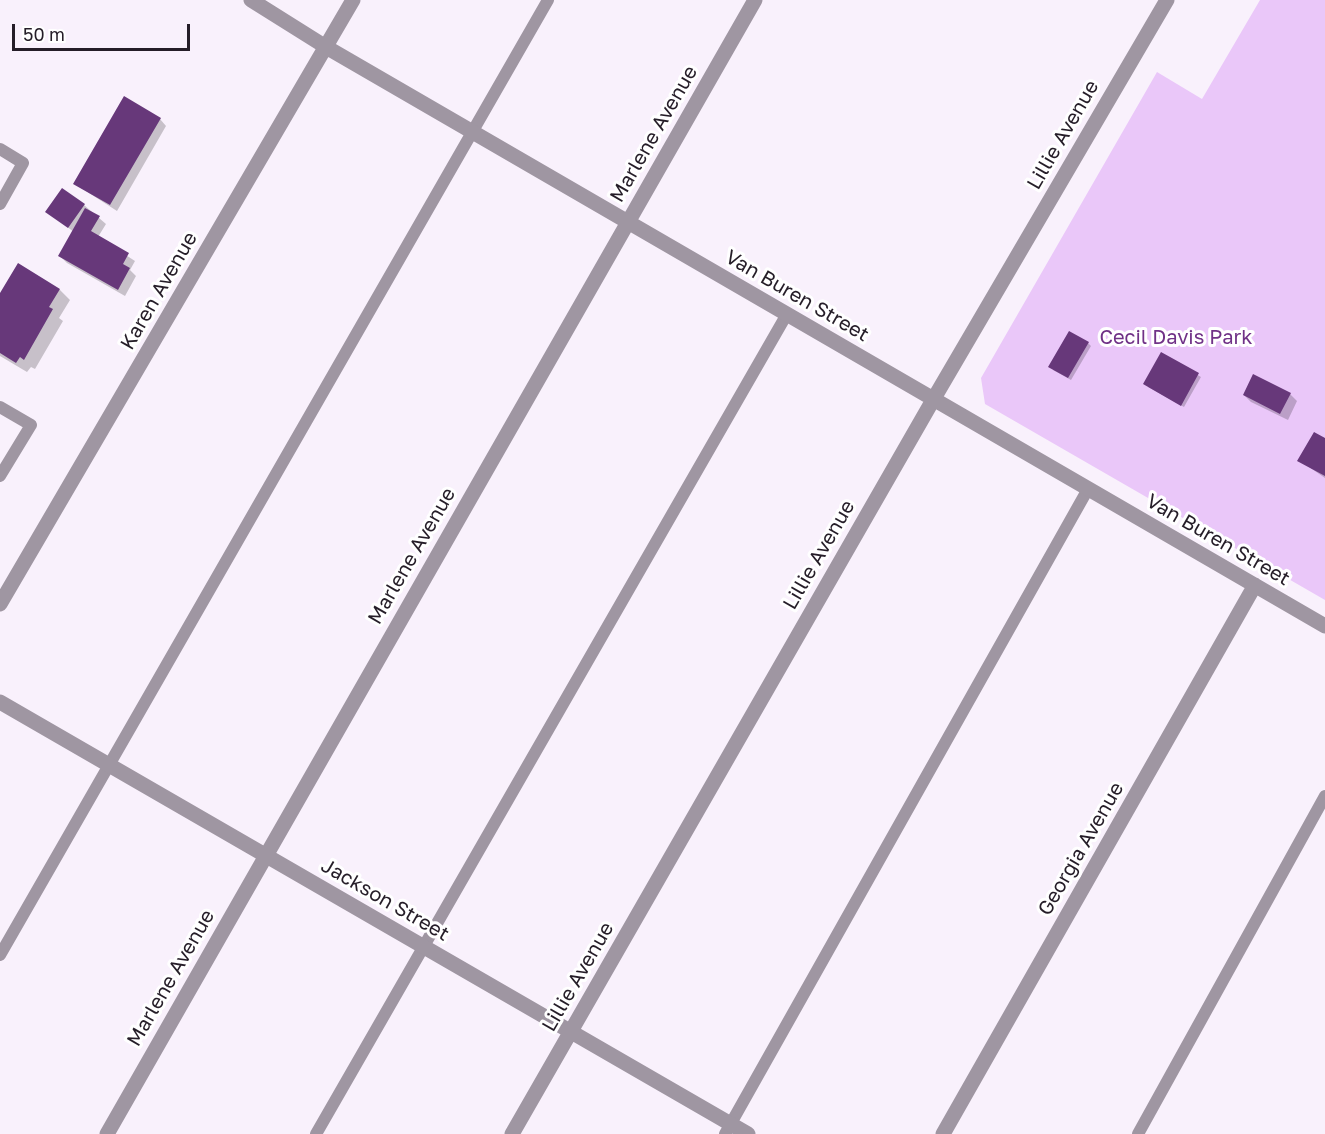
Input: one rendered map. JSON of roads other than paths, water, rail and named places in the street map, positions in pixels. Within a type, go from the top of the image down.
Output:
[{"type":"street","name":"Van Buren Street","points":[[251,0],[326,47],[1325,626]]},
{"type":"street","name":"Karen Avenue","points":[[0,604],[353,0]]},
{"type":"street","name":"Marlene Avenue","points":[[107,1134],[755,0]]},
{"type":"street","name":"Lillie Avenue","points":[[512,1134],[933,400],[1167,0]]},
{"type":"street","name":"Georgia Avenue","points":[[943,1134],[1255,585]]},
{"type":"street","name":"Jackson Street","points":[[0,702],[571,1032],[728,1129],[748,1134]]},
{"type":"lane","points":[[0,955],[548,0]]},
{"type":"lane","points":[[0,149],[23,163],[0,204]]},
{"type":"lane","points":[[316,1134],[787,314]]},
{"type":"lane","points":[[0,407],[31,425],[0,476]]},
{"type":"lane","points":[[728,1129],[1088,489]]},
{"type":"lane","points":[[1138,1134],[1325,796]]},
{"type":"park label","name":"Cecil Davis Park","points":[[1176,338]]}]
